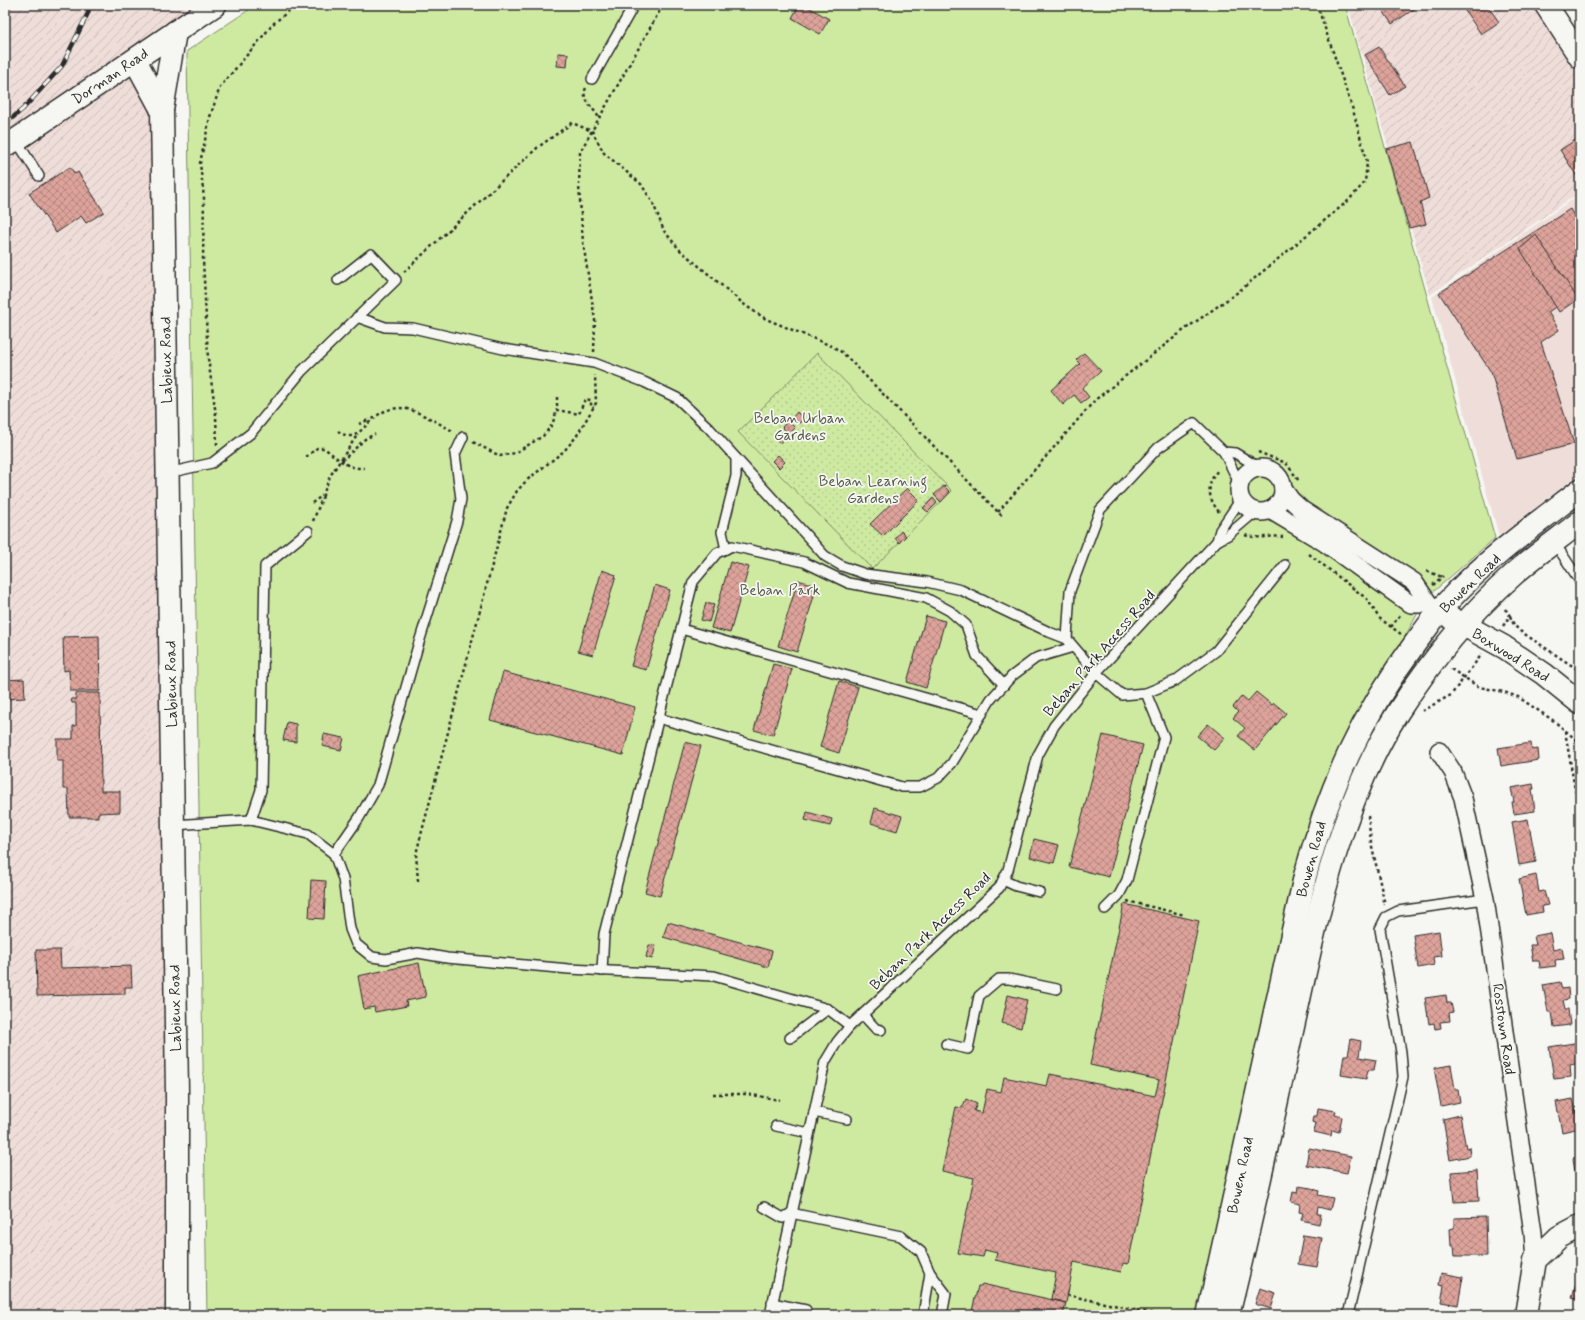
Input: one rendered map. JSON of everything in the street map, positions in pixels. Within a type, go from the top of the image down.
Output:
[{"type":"street","name":"Dorman Road","points":[[10,142],[135,60],[215,5]]},
{"type":"street","points":[[1546,5],[1580,57]]},
{"type":"street","points":[[162,110],[175,32]]},
{"type":"street","name":"Labieux Road","points":[[135,60],[162,110],[173,825],[177,1315]]},
{"type":"street","points":[[1260,468],[1274,473],[1280,478],[1283,489],[1291,500],[1302,510],[1414,582],[1434,608],[1411,604],[1325,543],[1263,511],[1245,504],[1240,492],[1247,474],[1260,468]]},
{"type":"street","points":[[1263,511],[1281,500],[1283,489]]},
{"type":"street","name":"Bowen Road","points":[[1208,1315],[1305,876],[1317,832],[1333,787],[1353,743],[1376,700],[1434,608],[1450,599],[1481,569],[1580,490]]},
{"type":"street","name":"Bowen Road","points":[[1228,1315],[1318,913],[1339,839],[1356,795],[1388,728],[1423,675],[1463,625],[1513,574],[1580,522]]},
{"type":"street","name":"Boxwood Road","points":[[1434,608],[1504,647],[1544,674],[1580,703]]},
{"type":"street","name":"Rosstown Road","points":[[1439,751],[1453,772],[1463,798],[1485,899],[1534,1233],[1535,1260],[1526,1315]]},
{"type":"street","points":[[1535,1260],[1559,1236],[1580,1226]]},
{"type":"lane","points":[[592,79],[634,5]]},
{"type":"lane","points":[[10,142],[39,176]]},
{"type":"lane","points":[[168,473],[212,463],[251,433],[302,371],[396,280],[371,254],[338,280]]},
{"type":"lane","points":[[357,317],[385,327],[413,328],[503,349],[594,363],[644,382],[676,398],[709,428],[825,556],[842,566],[865,574],[927,582],[961,590],[1067,639],[1096,674],[1122,695],[1146,693],[1175,681],[1216,651],[1285,565]]},
{"type":"lane","points":[[1067,639],[1070,591],[1100,510],[1158,448],[1194,423],[1224,452],[1240,492]]},
{"type":"lane","points":[[334,854],[359,818],[378,785],[417,649],[457,521],[461,500],[456,454],[463,437]]},
{"type":"lane","points":[[1224,452],[1235,453],[1260,468]]},
{"type":"lane","points":[[726,549],[722,532],[736,476],[736,458]]},
{"type":"lane","name":"Beban Park Access Road","points":[[1217,541],[1220,530],[1240,492]]},
{"type":"lane","name":"Beban Park Access Road","points":[[770,1315],[825,1062],[837,1042],[850,1026],[999,888],[1008,870],[1038,755],[1054,726],[1096,674],[1217,541],[1263,511]]},
{"type":"lane","points":[[251,820],[261,790],[265,566],[308,531]]},
{"type":"lane","points":[[1554,542],[1580,581]]},
{"type":"lane","points":[[602,971],[604,934],[693,582],[705,565],[717,553],[732,546],[750,549],[804,562],[848,583],[926,598],[950,611],[966,626],[977,656],[1004,685]]},
{"type":"lane","points":[[681,629],[982,714]]},
{"type":"lane","points":[[658,718],[902,787],[920,787],[938,778],[952,763],[991,699],[1012,676],[1036,658],[1073,647]]},
{"type":"lane","points":[[1104,909],[1119,895],[1127,880],[1164,737],[1146,693]]},
{"type":"lane","points":[[173,825],[251,820],[308,834],[334,854],[343,879],[350,929],[356,944],[372,957],[386,959],[418,953],[447,958],[602,971],[714,976],[828,1009],[850,1026]]},
{"type":"lane","points":[[1003,880],[1016,886],[1039,892]]},
{"type":"lane","points":[[1348,1315],[1403,1077],[1401,1052],[1380,929],[1386,917],[1398,910],[1485,899]]},
{"type":"lane","points":[[946,1044],[968,1049],[979,996],[986,988],[999,979],[1009,979],[1057,989]]},
{"type":"lane","points":[[790,1038],[828,1009]]},
{"type":"lane","points":[[863,1015],[876,1029],[881,1030]]},
{"type":"lane","points":[[814,1112],[847,1119]]},
{"type":"lane","points":[[776,1126],[809,1133]]},
{"type":"lane","points":[[764,1207],[783,1218],[791,1213],[901,1236],[921,1252],[930,1273],[946,1294],[942,1315]]},
{"type":"lane","points":[[923,1315],[930,1273]]},
{"type":"lane","points":[[772,1303],[806,1310]]},
{"type":"path","points":[[212,463],[217,454],[216,415],[208,358],[203,259],[204,198],[200,163],[210,117],[220,87],[274,23],[296,5]]},
{"type":"path","points":[[418,881],[416,854],[507,508],[517,491],[527,480],[564,452],[576,437],[596,403],[594,320],[583,242],[580,152],[663,5]]},
{"type":"path","points":[[998,512],[1095,400],[1184,330],[1238,292],[1348,200],[1365,182],[1367,162],[1355,117],[1317,5]]},
{"type":"path","points":[[592,79],[584,92],[584,98],[594,108],[599,118]]},
{"type":"path","points":[[396,280],[537,148],[572,124],[592,130],[604,153],[641,184],[652,203],[664,231],[680,250],[746,306],[766,319],[834,347],[843,353],[1002,516]]},
{"type":"path","points":[[557,397],[557,410],[579,414],[585,399],[591,400],[591,406],[594,407]]},
{"type":"path","points":[[360,424],[373,418]]},
{"type":"path","points":[[308,531],[330,476],[358,434]]},
{"type":"path","points":[[340,462],[365,439],[375,434]]},
{"type":"path","points":[[306,456],[317,448],[324,448],[340,462],[349,466],[364,468]]},
{"type":"path","points":[[1220,513],[1212,504],[1208,492],[1210,482],[1221,467]]},
{"type":"path","points":[[312,503],[323,496]]},
{"type":"path","points":[[1244,534],[1254,538],[1282,536],[1288,540]]},
{"type":"path","points":[[1307,552],[1367,599],[1379,618],[1401,634]]},
{"type":"path","points":[[1501,607],[1507,611],[1514,625],[1520,632],[1580,671]]},
{"type":"path","points":[[1391,627],[1400,614]]},
{"type":"path","points":[[1503,626],[1510,616]]},
{"type":"path","points":[[1419,714],[1423,710],[1451,695],[1474,665]]},
{"type":"path","points":[[1450,668],[1479,687],[1504,692],[1518,697],[1554,721],[1580,743]]},
{"type":"path","points":[[1565,731],[1580,819]]},
{"type":"path","points":[[1575,787],[1580,784]]},
{"type":"path","points":[[1367,811],[1371,842],[1385,901],[1386,917]]},
{"type":"path","points":[[1122,900],[1185,915]]},
{"type":"path","points":[[713,1094],[747,1094],[780,1100]]},
{"type":"path","points":[[1067,1295],[1160,1315]]},
{"type":"shaded area","points":[[5,5],[200,5],[124,57],[154,114],[163,820],[166,1315],[5,1315]]},
{"type":"shaded area","points":[[1348,5],[1539,5],[1580,68],[1580,192],[1430,295]]},
{"type":"shaded area","points":[[1580,194],[1580,473],[1499,536],[1432,297]]},
{"type":"green space","name":"Beban Park","points":[[256,5],[1345,5],[1495,538],[1426,598],[1357,725],[1292,883],[1199,1315],[207,1315],[187,51]]},
{"type":"green space","points":[[817,353],[952,491],[872,569],[738,432]]},
{"type":"building","points":[[799,5],[805,5],[829,19],[820,34],[792,18]]},
{"type":"building","points":[[1379,5],[1416,5],[1417,7],[1392,24]]},
{"type":"building","points":[[1461,5],[1487,5],[1499,22],[1481,34]]},
{"type":"building","points":[[1379,47],[1405,86],[1390,95],[1365,55]]},
{"type":"building","points":[[558,53],[568,54],[567,67],[557,66]]},
{"type":"building","points":[[1580,137],[1580,181],[1560,150]]},
{"type":"building","points":[[1413,142],[1429,198],[1420,202],[1426,224],[1409,228],[1386,149]]},
{"type":"building","points":[[70,167],[75,174],[78,172],[104,212],[86,223],[81,216],[56,233],[29,193]]},
{"type":"building","points":[[1570,209],[1574,216],[1580,213],[1580,291],[1548,312],[1559,330],[1541,342],[1574,444],[1517,459],[1491,372],[1439,293]]},
{"type":"building","points":[[1536,235],[1578,299],[1559,312],[1520,249]]},
{"type":"building","points":[[1084,353],[1101,371],[1082,388],[1089,397],[1081,403],[1074,395],[1063,405],[1051,390],[1080,364],[1076,360]]},
{"type":"building","points":[[797,412],[804,419],[798,424],[792,418]]},
{"type":"building","points":[[788,421],[795,428],[789,434],[782,427]]},
{"type":"building","points":[[779,430],[785,437],[780,443],[773,436]]},
{"type":"building","points":[[778,455],[785,462],[779,468],[772,461]]},
{"type":"building","points":[[944,486],[950,492],[941,502],[934,495]]},
{"type":"building","points":[[907,488],[919,500],[883,536],[870,524]]},
{"type":"building","points":[[933,498],[937,503],[928,512],[923,508]]},
{"type":"building","points":[[901,531],[906,536],[899,543],[895,538]]},
{"type":"building","points":[[730,562],[749,567],[730,633],[711,628]]},
{"type":"building","points":[[602,570],[616,575],[593,655],[578,651]]},
{"type":"building","points":[[798,580],[817,586],[797,652],[778,646]]},
{"type":"building","points":[[655,585],[670,590],[646,670],[631,666]]},
{"type":"building","points":[[706,603],[714,605],[709,622],[701,620]]},
{"type":"building","points":[[926,616],[945,621],[926,688],[907,682]]},
{"type":"building","points":[[99,636],[100,691],[70,691],[69,670],[64,671],[63,637]]},
{"type":"building","points":[[773,664],[792,669],[773,735],[754,730]]},
{"type":"building","points":[[503,672],[635,707],[623,755],[490,720]]},
{"type":"building","points":[[24,679],[25,698],[6,699],[5,680]]},
{"type":"building","points":[[839,681],[858,687],[839,753],[820,747]]},
{"type":"building","points":[[1256,692],[1272,705],[1274,703],[1286,713],[1255,750],[1238,736],[1245,728],[1233,718],[1238,712],[1233,707],[1242,696],[1248,701]]},
{"type":"building","points":[[76,693],[100,693],[101,791],[120,791],[120,812],[98,813],[98,817],[69,817],[68,789],[63,789],[63,761],[57,761],[57,739],[73,739],[73,726],[76,726],[76,703],[72,703],[71,699],[76,699]]},
{"type":"building","points":[[287,722],[296,724],[296,742],[283,740]]},
{"type":"building","points":[[1208,724],[1225,738],[1214,750],[1197,736]]},
{"type":"building","points":[[324,734],[344,738],[341,750],[322,746]]},
{"type":"building","points":[[1103,735],[1143,745],[1109,877],[1069,867]]},
{"type":"building","points":[[685,742],[701,746],[660,896],[645,892]]},
{"type":"building","points":[[1531,743],[1532,750],[1538,749],[1539,760],[1501,766],[1498,748]]},
{"type":"building","points":[[1533,784],[1534,789],[1532,789],[1535,811],[1514,814],[1512,802],[1514,802],[1511,788]]},
{"type":"building","points":[[875,808],[902,816],[897,831],[871,823]]},
{"type":"building","points":[[807,812],[832,819],[830,826],[805,820]]},
{"type":"building","points":[[1528,819],[1536,862],[1519,865],[1512,822]]},
{"type":"building","points":[[1034,839],[1059,845],[1054,863],[1030,857]]},
{"type":"building","points":[[1536,875],[1539,892],[1544,891],[1548,905],[1542,906],[1543,912],[1526,915],[1519,879]]},
{"type":"building","points":[[311,880],[326,881],[324,919],[309,918]]},
{"type":"building","points":[[1124,904],[1199,921],[1128,1264],[1123,1263],[1121,1272],[1074,1262],[1066,1303],[1051,1299],[1056,1273],[995,1260],[997,1253],[985,1250],[983,1257],[958,1253],[974,1178],[942,1171],[956,1107],[962,1108],[966,1099],[977,1104],[974,1111],[982,1113],[987,1089],[1001,1092],[1004,1077],[1047,1086],[1050,1074],[1155,1096],[1159,1080],[1090,1065]]},
{"type":"building","points":[[668,922],[772,951],[768,967],[663,937]]},
{"type":"building","points":[[1439,931],[1442,956],[1433,957],[1434,965],[1418,968],[1413,935]]},
{"type":"building","points":[[1550,933],[1553,950],[1562,948],[1564,959],[1555,960],[1556,966],[1540,968],[1539,961],[1533,961],[1530,945],[1536,945],[1534,936]]},
{"type":"building","points":[[649,945],[656,946],[652,959],[646,957]]},
{"type":"building","points":[[36,950],[60,950],[61,968],[131,966],[132,987],[125,987],[125,994],[37,996]]},
{"type":"building","points":[[419,963],[426,997],[406,1001],[407,1006],[375,1012],[374,1007],[364,1009],[358,976]]},
{"type":"building","points":[[1560,982],[1562,989],[1568,988],[1569,999],[1563,1000],[1565,1009],[1568,1009],[1570,1025],[1554,1027],[1552,1012],[1548,1012],[1543,985]]},
{"type":"building","points":[[1008,995],[1027,1000],[1021,1028],[1002,1023]]},
{"type":"building","points":[[1446,995],[1447,1003],[1451,1003],[1453,1012],[1449,1013],[1450,1021],[1440,1022],[1441,1028],[1435,1029],[1434,1023],[1429,1024],[1425,998]]},
{"type":"building","points":[[1351,1039],[1361,1041],[1359,1057],[1376,1060],[1374,1070],[1368,1070],[1366,1079],[1341,1075],[1344,1055],[1348,1055]]},
{"type":"building","points":[[1580,1042],[1580,1063],[1570,1065],[1571,1077],[1554,1079],[1549,1047]]},
{"type":"building","points":[[1451,1065],[1455,1089],[1458,1089],[1460,1102],[1441,1106],[1434,1068]]},
{"type":"building","points":[[1573,1099],[1580,1128],[1562,1132],[1556,1102]]},
{"type":"building","points":[[1318,1108],[1336,1111],[1335,1115],[1342,1117],[1339,1132],[1332,1130],[1331,1136],[1314,1132],[1316,1123],[1312,1122],[1313,1116],[1317,1116]]},
{"type":"building","points":[[1460,1115],[1466,1148],[1469,1147],[1470,1156],[1450,1160],[1443,1119]]},
{"type":"building","points":[[1309,1148],[1351,1156],[1347,1173],[1306,1165]]},
{"type":"building","points":[[1580,1157],[1580,1185],[1577,1186],[1573,1158]]},
{"type":"building","points":[[1477,1170],[1479,1201],[1454,1202],[1451,1172]]},
{"type":"building","points":[[1298,1186],[1311,1188],[1319,1191],[1318,1195],[1333,1198],[1330,1210],[1318,1207],[1317,1214],[1321,1214],[1319,1224],[1301,1220],[1303,1213],[1299,1212],[1300,1204],[1291,1202],[1293,1192],[1297,1193]]},
{"type":"building","points":[[1486,1217],[1487,1256],[1455,1256],[1454,1246],[1451,1246],[1450,1229],[1454,1228],[1454,1218]]},
{"type":"building","points":[[1303,1235],[1322,1238],[1317,1267],[1298,1264]]},
{"type":"building","points":[[1580,1267],[1580,1300],[1572,1298]]},
{"type":"building","points":[[1441,1273],[1463,1277],[1458,1305],[1441,1302],[1444,1286],[1439,1285]]},
{"type":"building","points":[[982,1284],[1066,1303],[1063,1315],[971,1315],[978,1286],[981,1286]]},
{"type":"building","points":[[1260,1288],[1276,1293],[1271,1309],[1255,1304]]},
{"type":"railway","points":[[5,124],[23,109],[62,66],[88,13],[90,5]]},
{"type":"park label","name":"Beban Urban Gardens","points":[[800,426]]},
{"type":"park label","name":"Beban Learning Gardens","points":[[873,490]]}]
